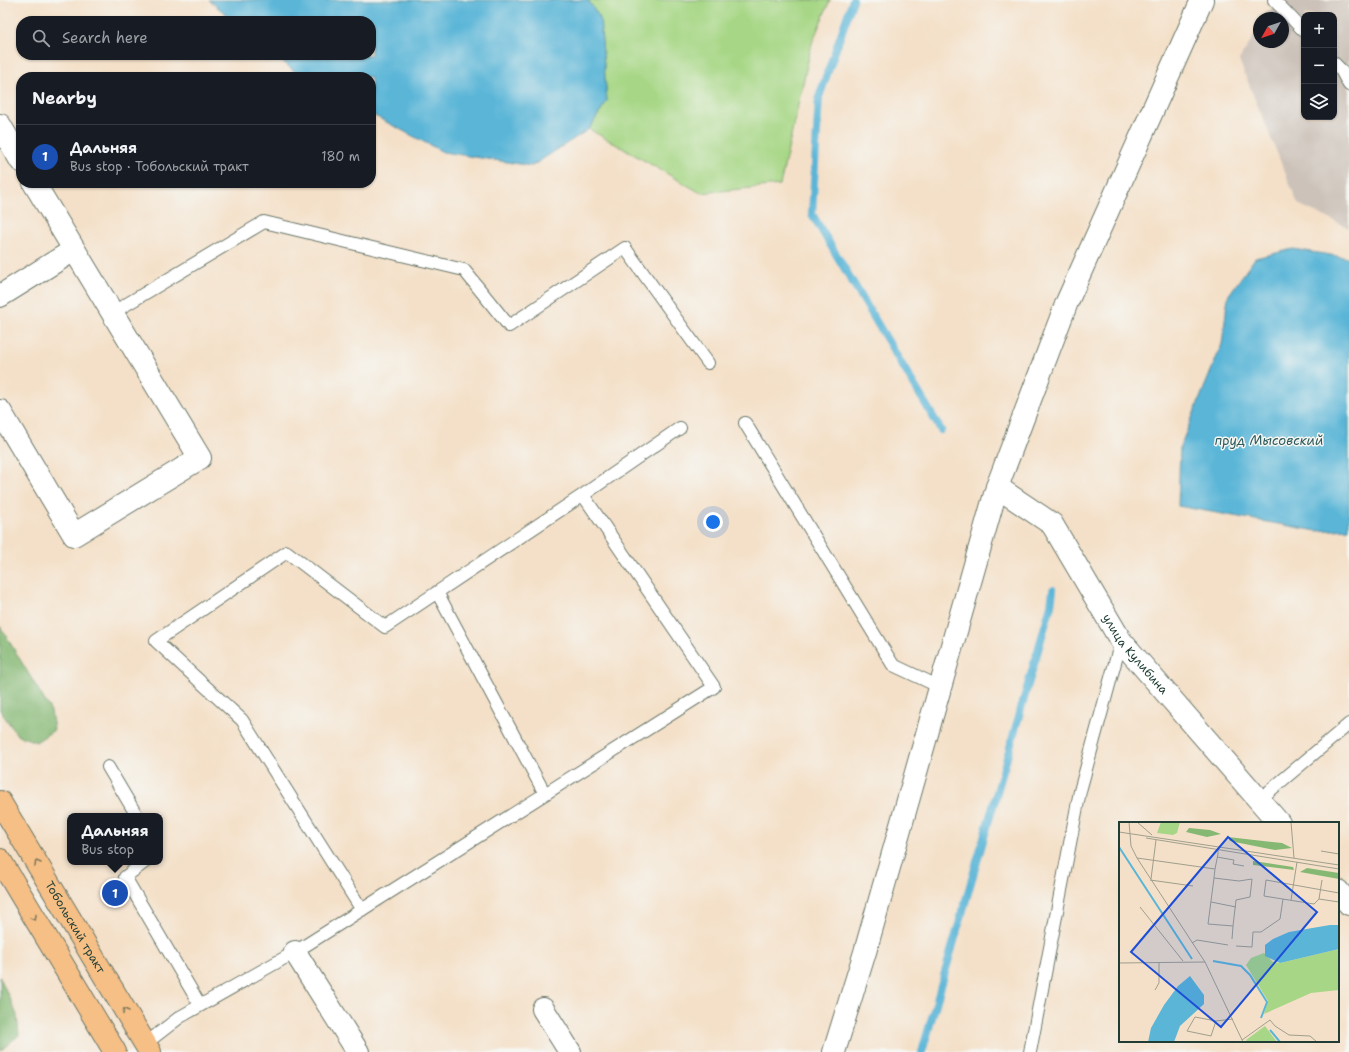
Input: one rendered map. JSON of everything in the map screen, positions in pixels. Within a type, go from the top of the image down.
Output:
[{"type":"main road","name":"Тобольский тракт","points":[[0,802],[142,1049]]},
{"type":"main road","points":[[0,860],[115,1052]]},
{"type":"street","points":[[834,1052],[865,952],[997,487],[1067,302],[1202,0]]},
{"type":"street","points":[[0,125],[16,152]]},
{"type":"street","points":[[0,411],[74,535],[200,458],[37,188]]},
{"type":"street","points":[[0,296],[74,250]]},
{"type":"street","name":"улица Кулибина","points":[[997,487],[1052,524],[1121,641],[1278,822]]},
{"type":"street","points":[[1339,892],[1349,904]]},
{"type":"street","points":[[295,952],[358,1052]]},
{"type":"street","points":[[543,1009],[570,1052]]},
{"type":"lane","points":[[1274,0],[1301,28]]},
{"type":"lane","points":[[1341,65],[1349,85]]},
{"type":"lane","points":[[112,313],[264,222],[464,270],[509,326],[625,248],[708,363]]},
{"type":"lane","points":[[745,423],[892,665],[940,686]]},
{"type":"lane","points":[[362,910],[242,720],[156,641],[287,552],[385,627],[583,495],[680,428]]},
{"type":"lane","points":[[142,1049],[180,1017],[295,952],[714,687],[583,495]]},
{"type":"lane","points":[[437,592],[545,794]]},
{"type":"lane","points":[[1030,1052],[1080,791],[1121,641]]},
{"type":"lane","points":[[1259,800],[1349,724]]},
{"type":"lane","points":[[108,767],[135,813]]},
{"type":"lane","points":[[141,865],[125,877],[200,1005]]},
{"type":"shaded area","points":[[1277,0],[1349,0],[1349,228],[1298,204],[1239,60],[1253,38],[1253,48],[1289,48],[1289,12],[1269,12]]},
{"type":"green space","points":[[588,0],[830,0],[812,43],[780,185],[701,193],[589,129],[607,101],[600,19]]},
{"type":"green space","points":[[0,626],[51,711],[54,730],[36,742],[17,735],[0,710]]},
{"type":"green space","points":[[0,977],[17,1015],[19,1035],[0,1051]]},
{"type":"water","points":[[209,0],[588,0],[600,18],[607,101],[589,129],[532,166],[443,152],[376,117],[376,72],[295,72],[281,60],[376,60],[376,16],[228,16]]},
{"type":"water","name":"пруд Мысовский","points":[[1293,249],[1349,258],[1349,529],[1317,531],[1178,506],[1180,447],[1222,344],[1228,296],[1255,258]]},
{"type":"waterway","points":[[853,0],[819,97],[812,214],[941,430]]},
{"type":"waterway","points":[[922,1052],[1051,605],[1053,590]]},
{"type":"place","name":"Дальняя","points":[[115,893]]}]
